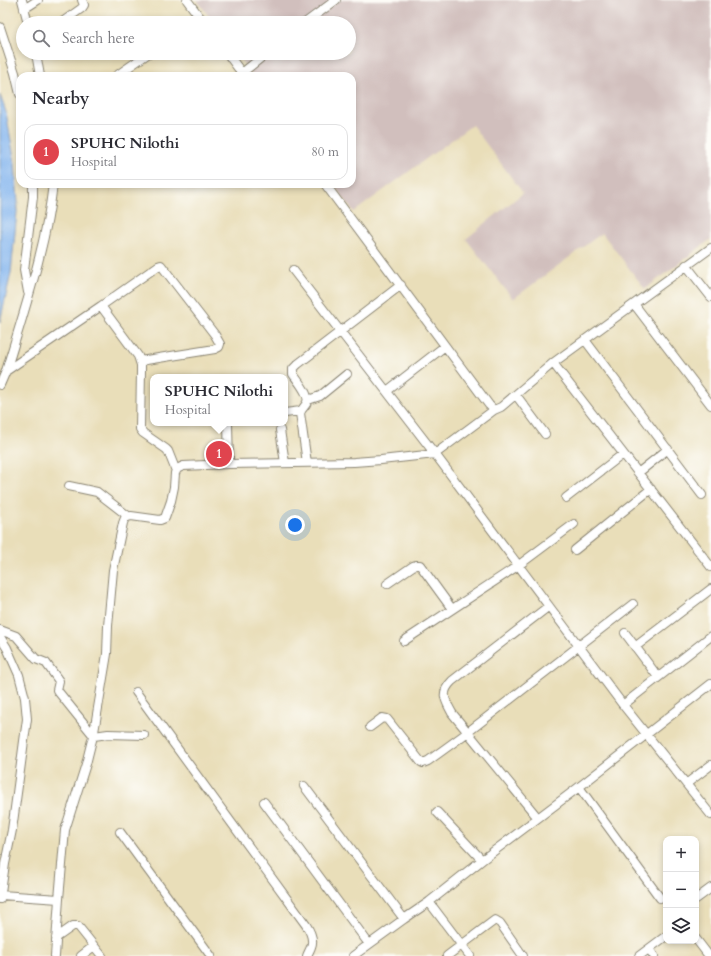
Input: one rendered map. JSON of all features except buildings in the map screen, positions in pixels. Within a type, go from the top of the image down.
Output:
[{"type":"street","points":[[22,0],[26,16]]},
{"type":"street","points":[[24,9],[38,0]]},
{"type":"street","points":[[71,16],[82,8],[84,5],[82,0]]},
{"type":"street","points":[[187,0],[199,16]]},
{"type":"street","points":[[314,16],[336,0]]},
{"type":"street","points":[[0,27],[16,77]]},
{"type":"street","points":[[37,60],[39,72]]},
{"type":"street","points":[[122,72],[139,60]]},
{"type":"street","points":[[232,60],[241,72]]},
{"type":"street","points":[[246,72],[259,60]]},
{"type":"street","points":[[28,294],[24,270],[33,188]]},
{"type":"street","points":[[0,385],[6,371],[36,268],[44,235],[51,188]]},
{"type":"street","points":[[328,188],[494,410]]},
{"type":"street","points":[[176,471],[183,466],[354,462],[435,454],[494,410],[501,407],[553,363],[711,248]]},
{"type":"street","points":[[6,371],[161,265],[215,335],[220,344],[219,348],[215,349],[140,361]]},
{"type":"street","points":[[686,265],[711,297]]},
{"type":"street","points":[[293,270],[435,454],[623,705],[711,815]]},
{"type":"street","points":[[308,400],[305,392],[293,374],[293,370],[298,364],[401,285]]},
{"type":"street","points":[[634,304],[711,405]]},
{"type":"street","points":[[69,486],[97,492],[128,516],[160,520],[165,518],[171,501],[176,471],[168,451],[145,435],[140,429],[140,361],[138,356],[101,306]]},
{"type":"street","points":[[585,340],[702,495]]},
{"type":"street","points":[[387,391],[445,346]]},
{"type":"street","points":[[553,363],[711,567]]},
{"type":"street","points":[[308,463],[300,411],[308,400],[320,396],[347,374]]},
{"type":"street","points":[[516,395],[545,434]]},
{"type":"street","points":[[288,413],[300,411]]},
{"type":"street","points":[[228,426],[229,464]]},
{"type":"street","points":[[280,430],[285,463]]},
{"type":"street","points":[[638,473],[668,449]]},
{"type":"street","points":[[566,498],[623,454]]},
{"type":"street","points":[[575,550],[651,489]]},
{"type":"street","points":[[55,956],[65,830],[94,736],[107,654],[113,570],[123,522],[128,516]]},
{"type":"street","points":[[404,641],[519,565],[574,524]]},
{"type":"street","points":[[388,584],[416,564],[420,565],[452,609]]},
{"type":"street","points":[[635,647],[711,589]]},
{"type":"street","points":[[370,727],[382,718],[387,719],[421,762],[423,763],[430,760],[632,604]]},
{"type":"street","points":[[538,818],[452,713],[447,703],[445,690],[452,681],[549,606]]},
{"type":"street","points":[[0,630],[16,636],[36,659],[46,663],[59,681],[57,690],[94,736]]},
{"type":"street","points":[[625,633],[658,677]]},
{"type":"street","points":[[623,705],[711,636]]},
{"type":"street","points":[[0,637],[7,648],[19,675],[27,709],[27,719],[12,830],[0,898],[59,899]]},
{"type":"street","points":[[353,956],[429,902],[711,684]]},
{"type":"street","points":[[136,692],[310,930],[312,942],[306,956]]},
{"type":"street","points":[[94,736],[108,734],[144,734]]},
{"type":"street","points":[[686,784],[711,765]]},
{"type":"street","points":[[304,786],[404,919]]},
{"type":"street","points":[[579,787],[660,898]]},
{"type":"street","points":[[264,802],[369,944]]},
{"type":"street","points":[[437,812],[482,860]]},
{"type":"street","points":[[120,832],[211,956]]},
{"type":"street","points":[[699,897],[711,888]]},
{"type":"street","points":[[429,902],[470,956]]},
{"type":"street","points":[[447,956],[492,922],[497,920],[523,956]]},
{"type":"street","points":[[56,938],[73,926],[78,926],[102,956]]},
{"type":"street","points":[[640,956],[663,938]]},
{"type":"street","points":[[699,943],[709,956]]},
{"type":"street","points":[[81,956],[94,946]]},
{"type":"street","points":[[649,949],[654,956]]},
{"type":"shaded area","points":[[197,0],[711,0],[711,239],[645,289],[602,233],[513,299],[466,239],[523,193],[472,125],[354,212],[336,188],[356,188],[356,72],[250,72],[241,60],[356,60],[356,16],[209,16]]},
{"type":"water","points":[[0,95],[6,112],[15,163],[18,202],[11,273],[0,322]]},
{"type":"place","name":"SPUHC Nilothi","points":[[219,454]]}]
